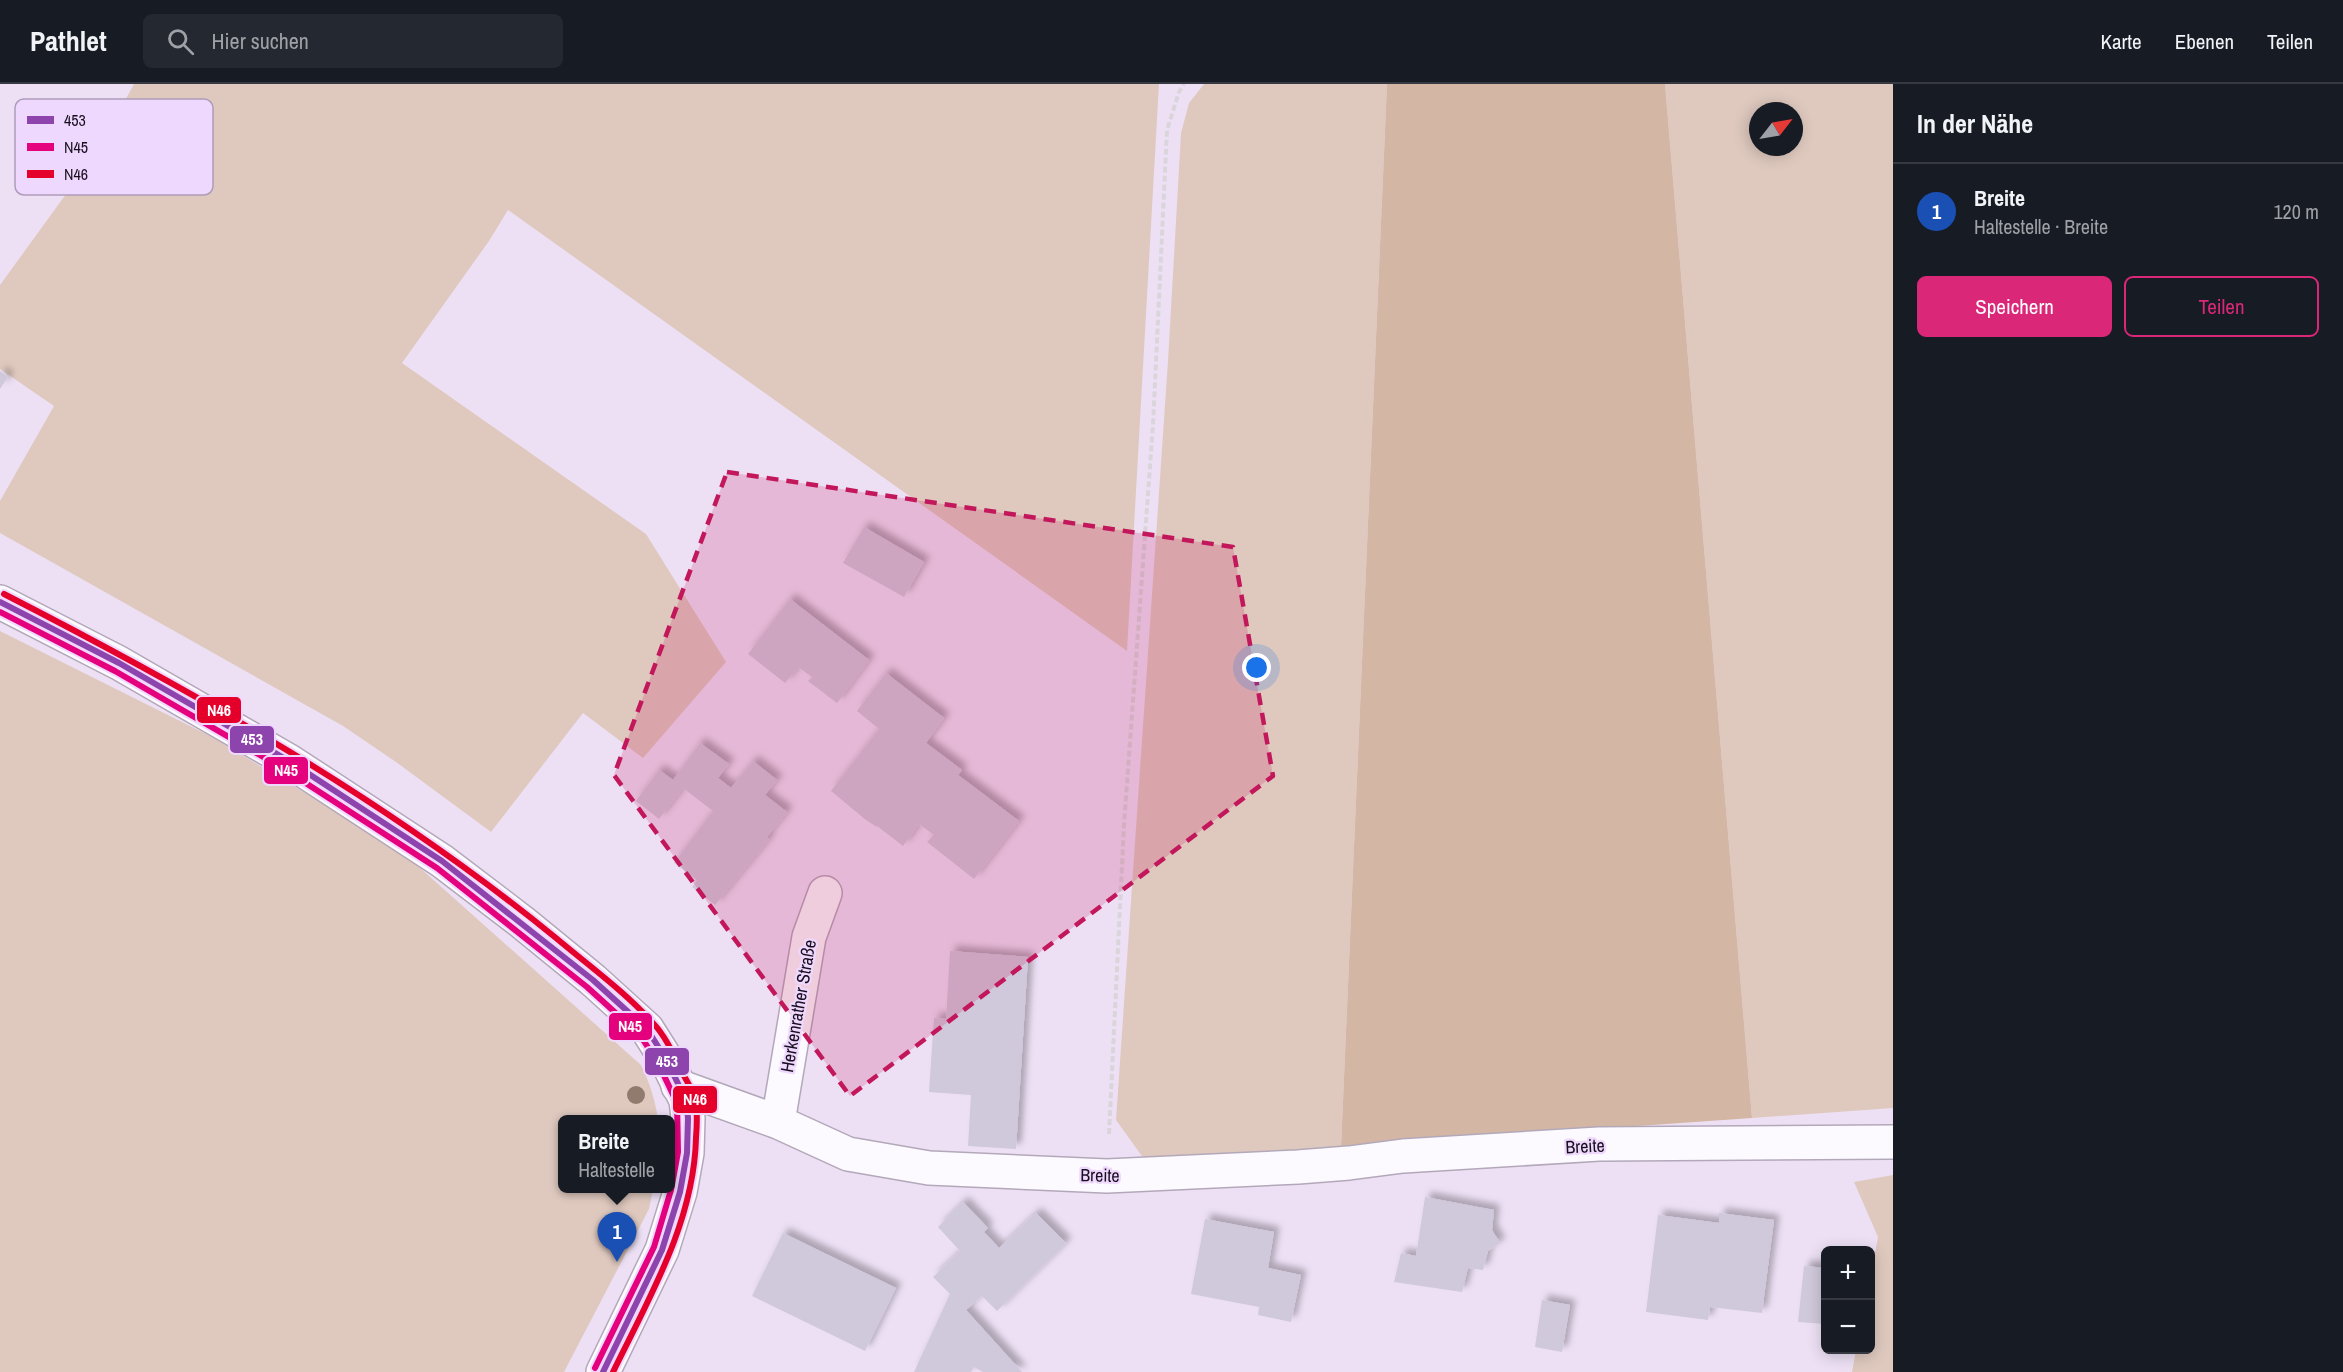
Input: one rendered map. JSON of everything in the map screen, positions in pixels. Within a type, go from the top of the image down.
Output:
[{"type":"street","points":[[0,602],[119,663],[289,761],[442,861],[584,972],[646,1029],[666,1059],[686,1100],[687,1153],[680,1192],[662,1250],[603,1372]]},
{"type":"street","name":"Herkenrather Straße","points":[[778,1122],[809,937],[825,893]]},
{"type":"street","name":"Breite","points":[[678,1086],[778,1122],[848,1154],[929,1168],[1107,1176],[1309,1166],[1403,1156],[1599,1144],[1893,1142]]},
{"type":"path","points":[[1107,1176],[1124,825],[1153,425],[1167,130],[1179,92],[1184,84]]},
{"type":"highlighted area","points":[[727,472],[1233,547],[1273,776],[850,1096],[614,775]]},
{"type":"shaded area","points":[[134,84],[1159,84],[1127,651],[508,210],[489,241],[402,363],[646,534],[726,662],[643,758],[583,713],[491,832],[343,726],[0,533],[0,501],[54,406],[0,369],[0,285],[65,195],[213,195],[213,99],[126,99]]},
{"type":"shaded area","points":[[1204,84],[1387,84],[1341,1147],[1144,1159],[1116,1120],[1168,361],[1181,133],[1189,103]]},
{"type":"shaded area","points":[[1387,84],[1665,84],[1752,1118],[1341,1147]]},
{"type":"shaded area","points":[[1665,84],[1893,84],[1893,1108],[1752,1118]]},
{"type":"shaded area","points":[[0,631],[212,737],[400,850],[641,1065],[652,1092],[657,1115],[558,1115],[558,1193],[652,1193],[649,1209],[564,1372],[0,1372]]},
{"type":"shaded area","points":[[1893,1175],[1893,1372],[1852,1372],[1855,1354],[1875,1354],[1875,1253],[1878,1237],[1854,1182]]},
{"type":"building","points":[[0,371],[8,377],[0,389]]},
{"type":"building","points":[[864,527],[924,562],[904,597],[843,563]]},
{"type":"building","points":[[790,599],[869,660],[837,703],[808,681],[812,677],[798,667],[785,683],[748,654]]},
{"type":"building","points":[[886,673],[944,718],[926,743],[962,770],[958,775],[1019,821],[974,879],[927,842],[934,835],[919,824],[903,846],[831,791],[879,729],[857,711]]},
{"type":"building","points":[[700,743],[729,764],[718,778],[731,788],[753,761],[777,780],[765,795],[787,812],[767,837],[769,839],[715,905],[692,887],[697,880],[674,863],[713,811],[683,788],[659,819],[636,801],[659,770],[673,780]]},
{"type":"building","points":[[950,951],[1028,957],[1016,1149],[968,1146],[971,1095],[929,1092],[934,1018],[946,1019]]},
{"type":"building","points":[[1425,1197],[1494,1210],[1492,1230],[1500,1243],[1488,1251],[1483,1270],[1468,1268],[1462,1292],[1394,1282],[1401,1253],[1416,1256]]},
{"type":"building","points":[[963,1202],[988,1228],[984,1232],[999,1248],[1036,1213],[1066,1243],[997,1311],[982,1296],[966,1310],[1022,1372],[983,1372],[974,1367],[971,1372],[914,1372],[950,1294],[933,1277],[960,1251],[938,1227]]},
{"type":"building","points":[[1719,1213],[1774,1220],[1762,1313],[1710,1307],[1708,1320],[1646,1312],[1658,1215],[1719,1223]]},
{"type":"building","points":[[1205,1219],[1274,1232],[1268,1268],[1301,1275],[1291,1322],[1258,1315],[1259,1307],[1191,1294]]},
{"type":"building","points":[[783,1233],[896,1288],[865,1351],[752,1296]]},
{"type":"building","points":[[1804,1266],[1821,1268],[1821,1324],[1798,1322]]},
{"type":"building","points":[[1542,1300],[1570,1305],[1562,1352],[1535,1347]]},
{"type":"transit line","name":"N46","points":[[4,594],[219,710],[289,751],[426,840],[492,888],[606,978],[657,1027],[695,1098],[697,1123],[693,1169],[687,1200],[667,1259],[613,1372]]},
{"type":"transit line","name":"453","points":[[0,602],[119,663],[289,761],[442,861],[593,980],[647,1029],[666,1059],[686,1100],[687,1153],[680,1192],[662,1250],[603,1372]]},
{"type":"transit line","name":"N45","points":[[0,612],[115,671],[284,769],[437,868],[587,987],[640,1035],[658,1063],[677,1103],[678,1152],[675,1168]]},
{"type":"transit line","name":"N45","points":[[595,1368],[654,1247],[670,1193]]},
{"type":"place","name":"Breite","points":[[617,1262]]}]
